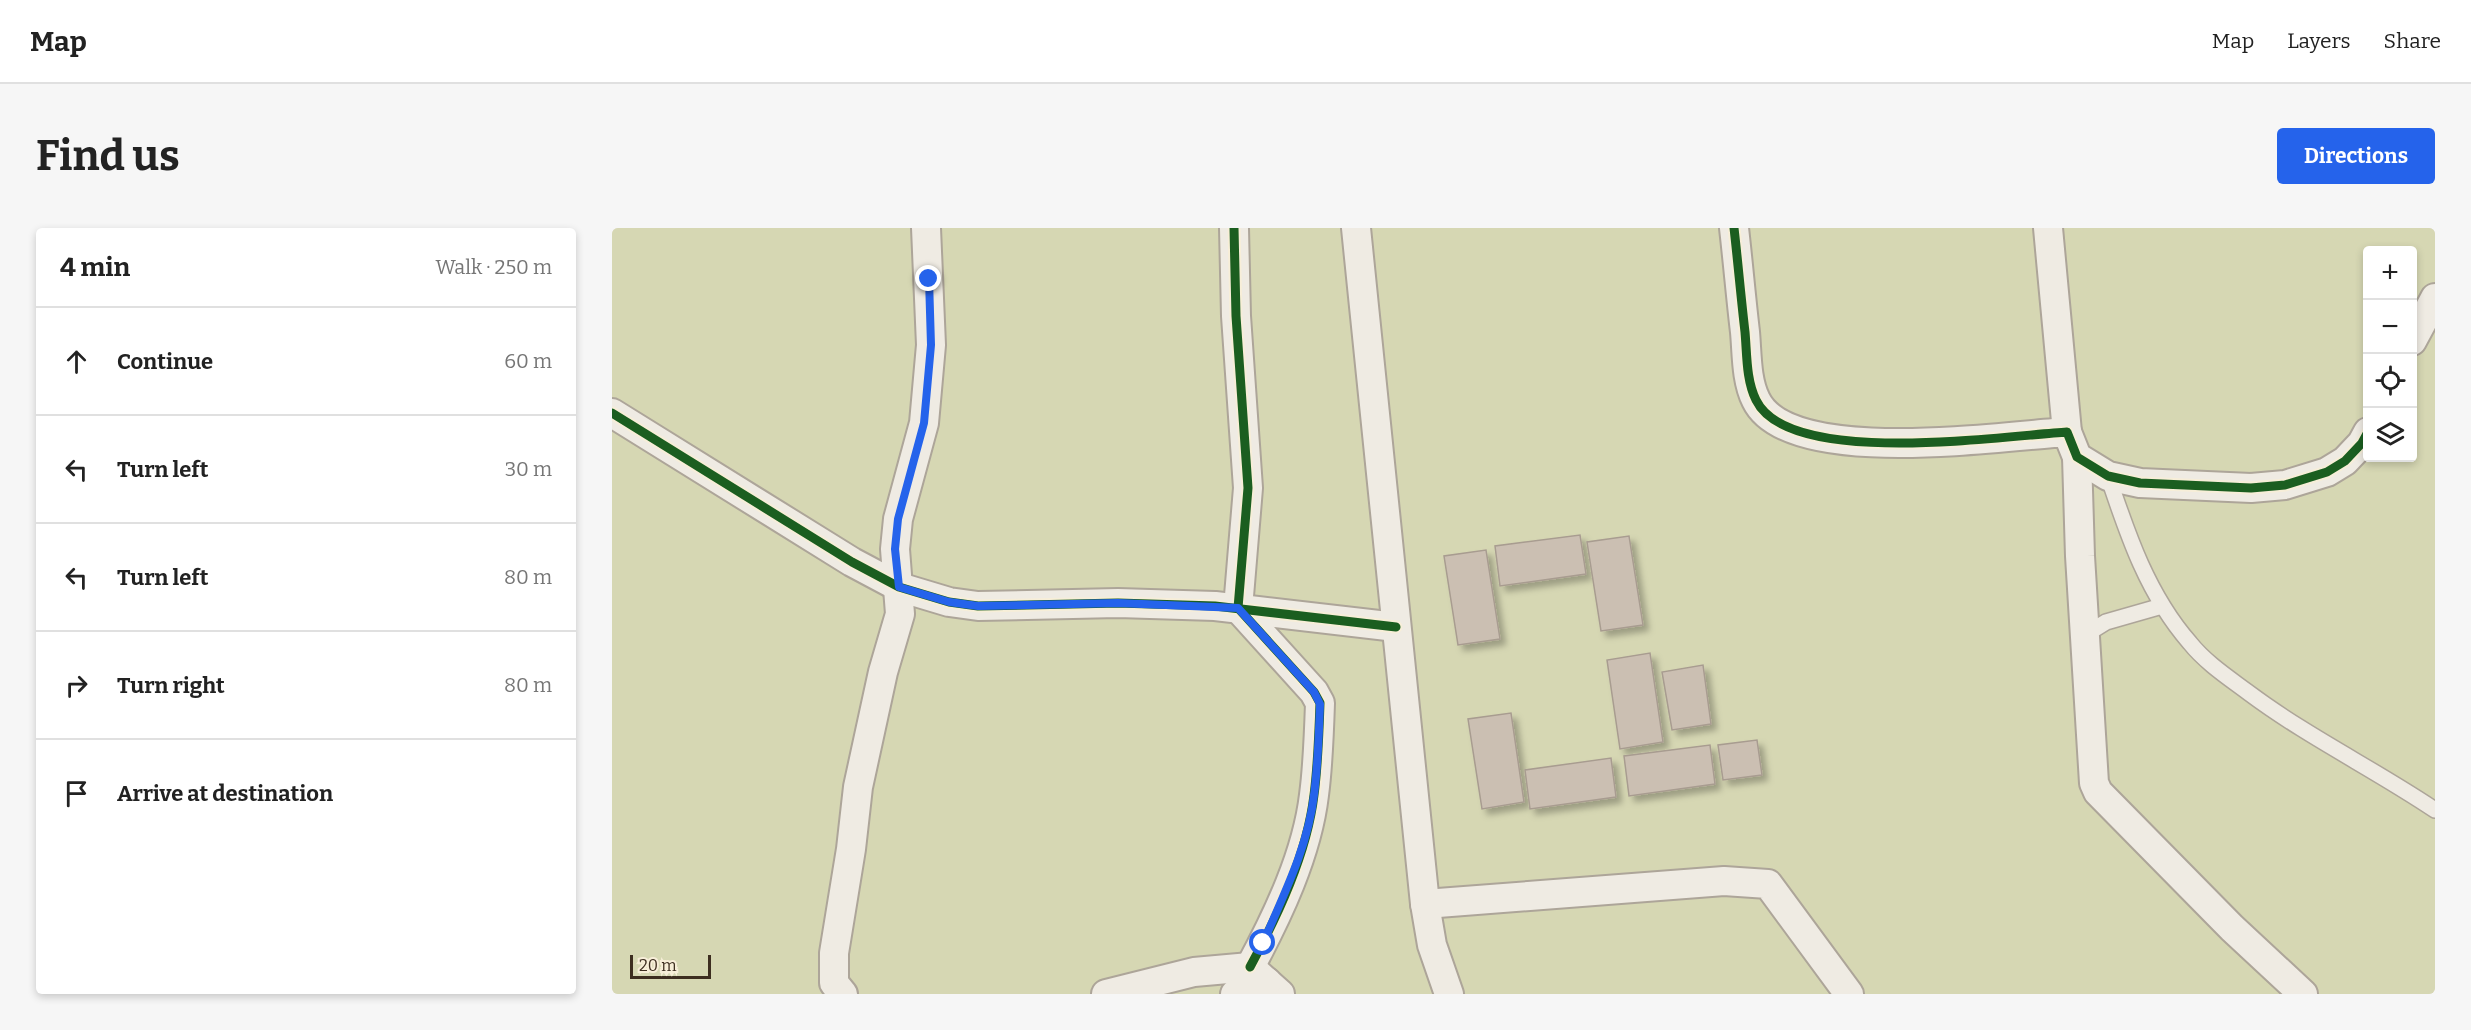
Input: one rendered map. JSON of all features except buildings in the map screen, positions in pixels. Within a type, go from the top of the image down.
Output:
[{"type":"street","points":[[843,994],[834,983],[834,953],[862,764],[883,672],[900,614],[895,549],[897,529],[924,423],[931,345],[926,228]]},
{"type":"street","points":[[1234,228],[1236,316],[1248,488],[1238,608],[1314,692],[1320,704],[1314,796],[1291,878],[1263,943],[1266,981]]},
{"type":"street","points":[[1356,228],[1425,904],[1432,945],[1449,994]]},
{"type":"street","points":[[1734,228],[1749,376],[1756,401],[1773,418],[1799,433],[1844,442],[2072,445],[2108,476],[2140,483],[2251,488],[2285,485],[2327,472],[2345,462],[2363,441]]},
{"type":"street","points":[[2048,228],[2072,445],[2094,783],[2098,792],[2232,927],[2303,994]]},
{"type":"street","points":[[2417,332],[2435,298]]},
{"type":"street","points":[[612,413],[852,562],[899,587],[949,602],[978,606],[1118,603],[1238,608],[1396,627]]},
{"type":"street","points":[[1425,904],[1724,880],[1768,884],[1849,994]]},
{"type":"street","points":[[1107,994],[1194,972],[1266,981]]},
{"type":"street","points":[[1235,994],[1266,981]]},
{"type":"lane","points":[[2108,476],[2145,576],[2162,606],[2190,644],[2224,675],[2284,719],[2435,810]]},
{"type":"lane","points":[[2085,634],[2106,622],[2162,606]]},
{"type":"green space","points":[[612,228],[2435,228],[2435,994],[612,994]]},
{"type":"cycle path","points":[[1234,228],[1236,316],[1248,488],[1238,608],[1314,692],[1320,703],[1315,784],[1305,839],[1281,905],[1250,967]]},
{"type":"cycle path","points":[[1734,228],[1750,384],[1756,400],[1776,421],[1809,434],[1852,441],[1900,443],[1949,442],[2067,432],[2077,457],[2108,476],[2140,483],[2251,488],[2285,485],[2327,472],[2345,461],[2363,441]]},
{"type":"cycle path","points":[[612,413],[852,562],[899,587],[949,602],[978,606],[1118,603],[1215,606],[1396,627]]},
{"type":"route","points":[[929,279],[931,345],[924,423],[898,519],[895,549],[899,587],[949,602],[978,606],[1118,603],[1238,608],[1314,692],[1320,704],[1319,748],[1310,817],[1291,878],[1263,943]]}]
